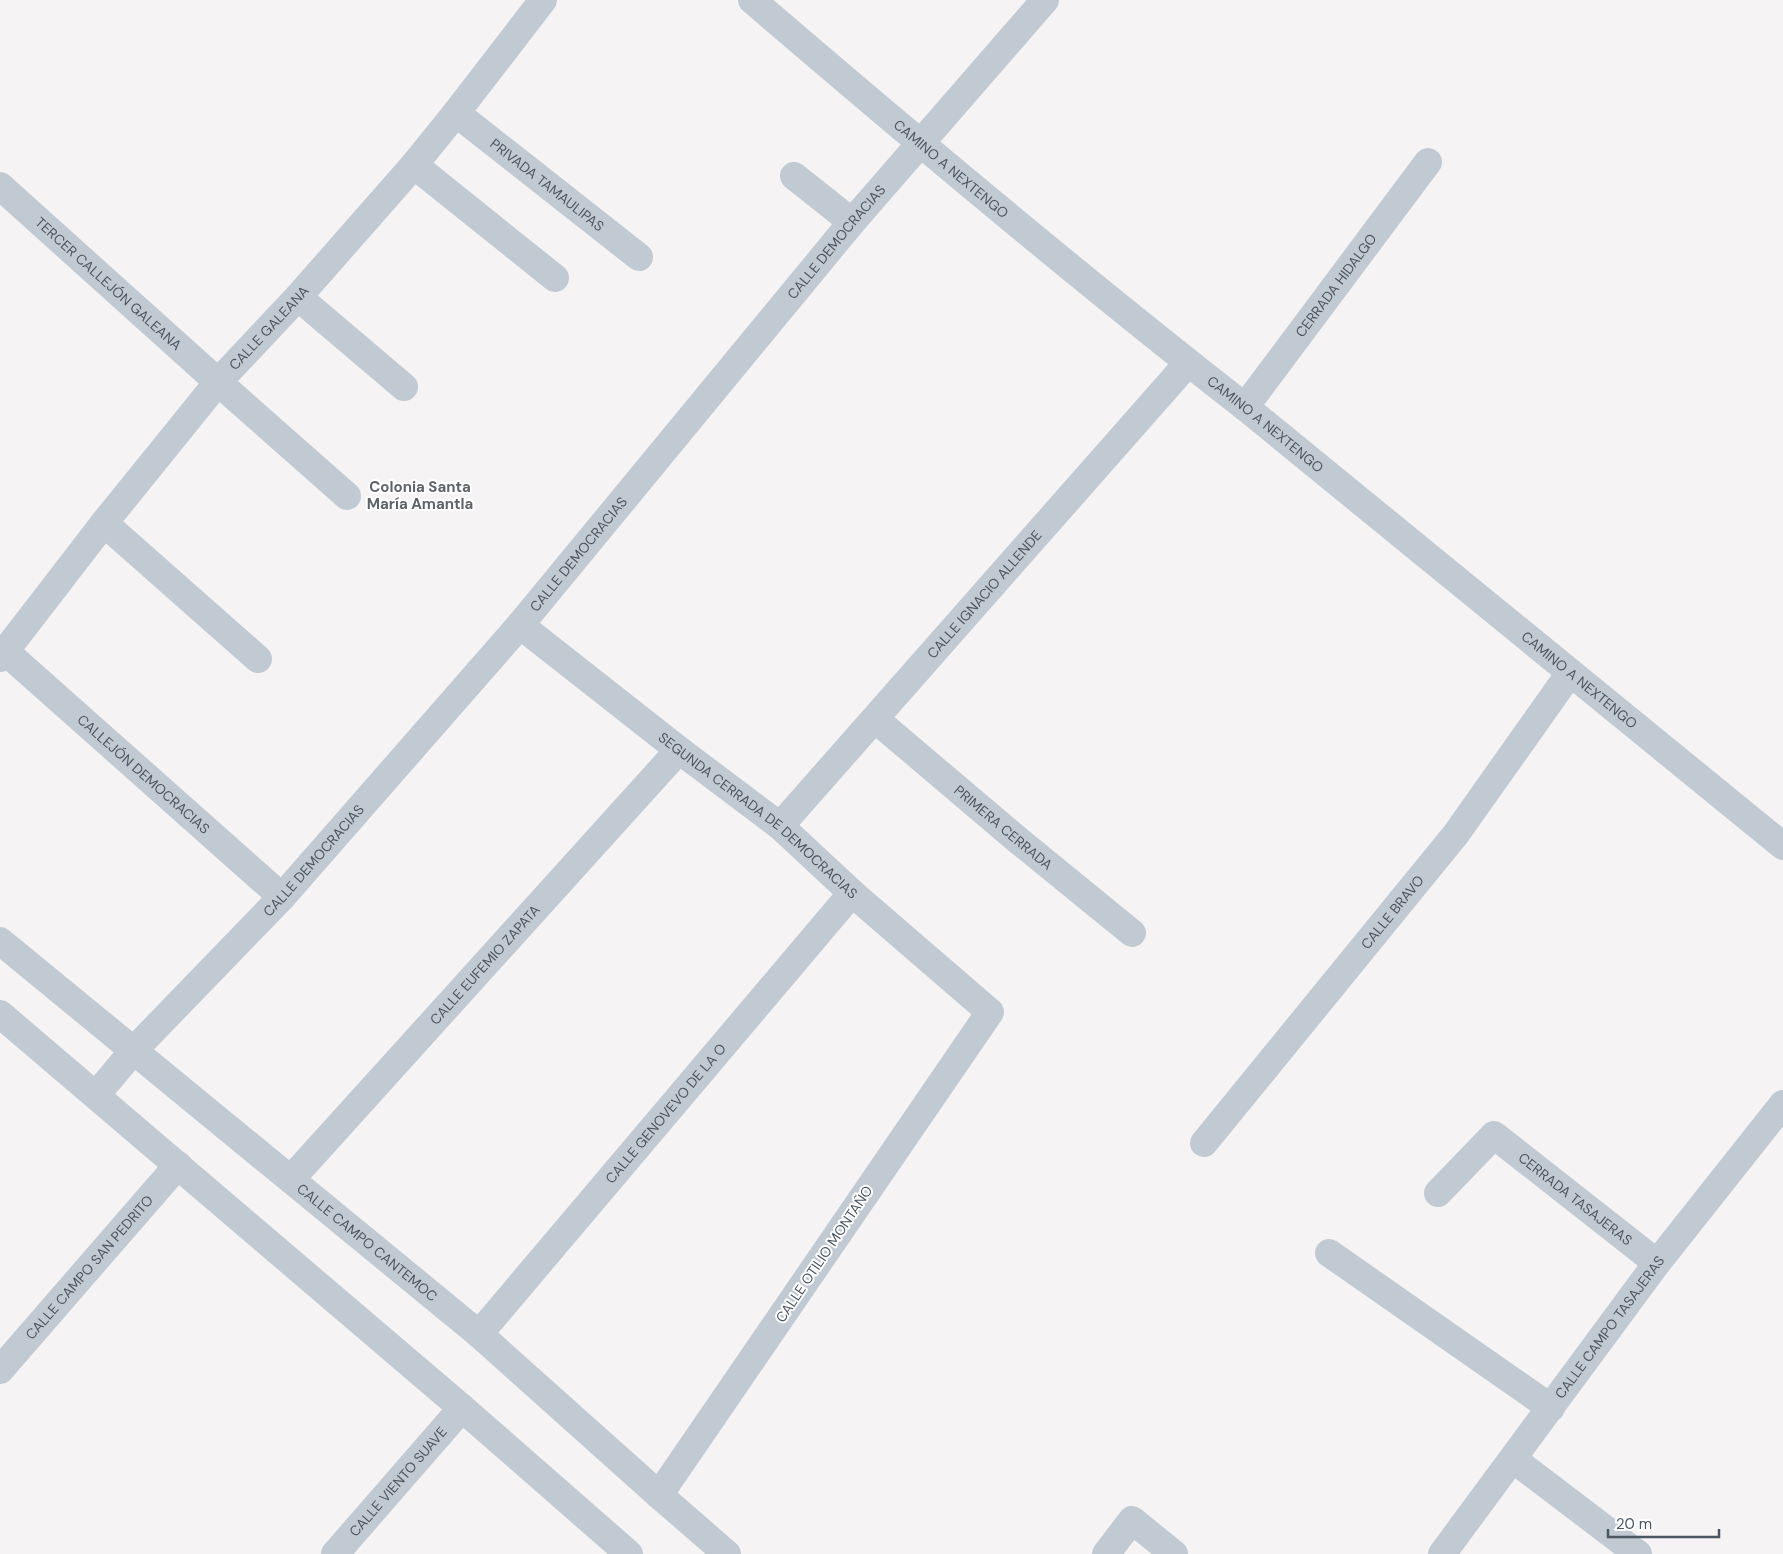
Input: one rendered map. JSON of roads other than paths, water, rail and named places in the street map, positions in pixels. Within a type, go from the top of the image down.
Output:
[{"type":"street","name":"CALLE GALEANA","points":[[3,655],[104,523],[218,382],[298,297],[414,165],[543,0]]},
{"type":"street","name":"CAMINO A NEXTENGO","points":[[752,0],[920,144],[1783,846]]},
{"type":"street","name":"CALLE DEMOCRACIAS","points":[[96,1095],[134,1050],[282,897],[520,625],[852,222],[1045,0]]},
{"type":"street","name":"PRIVADA TAMAULIPAS","points":[[456,113],[638,257]]},
{"type":"street","name":"CERRADA HIDALGO","points":[[1245,407],[1428,162]]},
{"type":"street","points":[[414,165],[555,278]]},
{"type":"street","points":[[794,176],[852,222]]},
{"type":"street","name":"TERCER CALLEJÓN GALEANA","points":[[0,186],[347,496]]},
{"type":"street","points":[[298,297],[404,386]]},
{"type":"street","name":"CALLE IGNACIO ALLENDE","points":[[780,826],[1188,363]]},
{"type":"street","points":[[104,523],[258,659]]},
{"type":"street","name":"SEGUNDA CERRADA DE DEMOCRACIAS","points":[[520,625],[679,750],[780,826],[852,893],[990,1012]]},
{"type":"street","name":"CALLEJÓN DEMOCRACIAS","points":[[3,655],[282,897]]},
{"type":"street","name":"CALLE BRAVO","points":[[1204,1143],[1456,834],[1570,673]]},
{"type":"street","name":"PRIMERA CERRADA","points":[[875,719],[1019,842],[1132,933]]},
{"type":"street","name":"CALLE EUFEMIO ZAPATA","points":[[290,1179],[679,750]]},
{"type":"street","name":"CALLE GENOVEVO DE LA O","points":[[479,1334],[852,893]]},
{"type":"street","name":"CALLE CAMPO CANTEMOC","points":[[0,941],[479,1334],[659,1496],[727,1554]]},
{"type":"street","name":"CALLE OTILIO MONTAÑO","points":[[659,1496],[990,1012]]},
{"type":"street","points":[[0,1014],[462,1408],[629,1554]]},
{"type":"street","name":"CALLE CAMPO TASAJERAS","points":[[1442,1554],[1657,1263],[1783,1104]]},
{"type":"street","name":"CERRADA TASAJERAS","points":[[1438,1193],[1494,1135],[1657,1263]]},
{"type":"street","name":"CALLE CAMPO SAN PEDRITO","points":[[0,1370],[178,1165]]},
{"type":"street","points":[[1329,1253],[1551,1408]]},
{"type":"street","name":"CALLE VIENTO SUAVE","points":[[335,1554],[462,1408]]},
{"type":"street","points":[[1513,1459],[1638,1554]]},
{"type":"street","points":[[1106,1554],[1132,1520],[1174,1554]]},
{"type":"district","name":"Colonia Santa María Amantla","points":[[420,496]]}]
